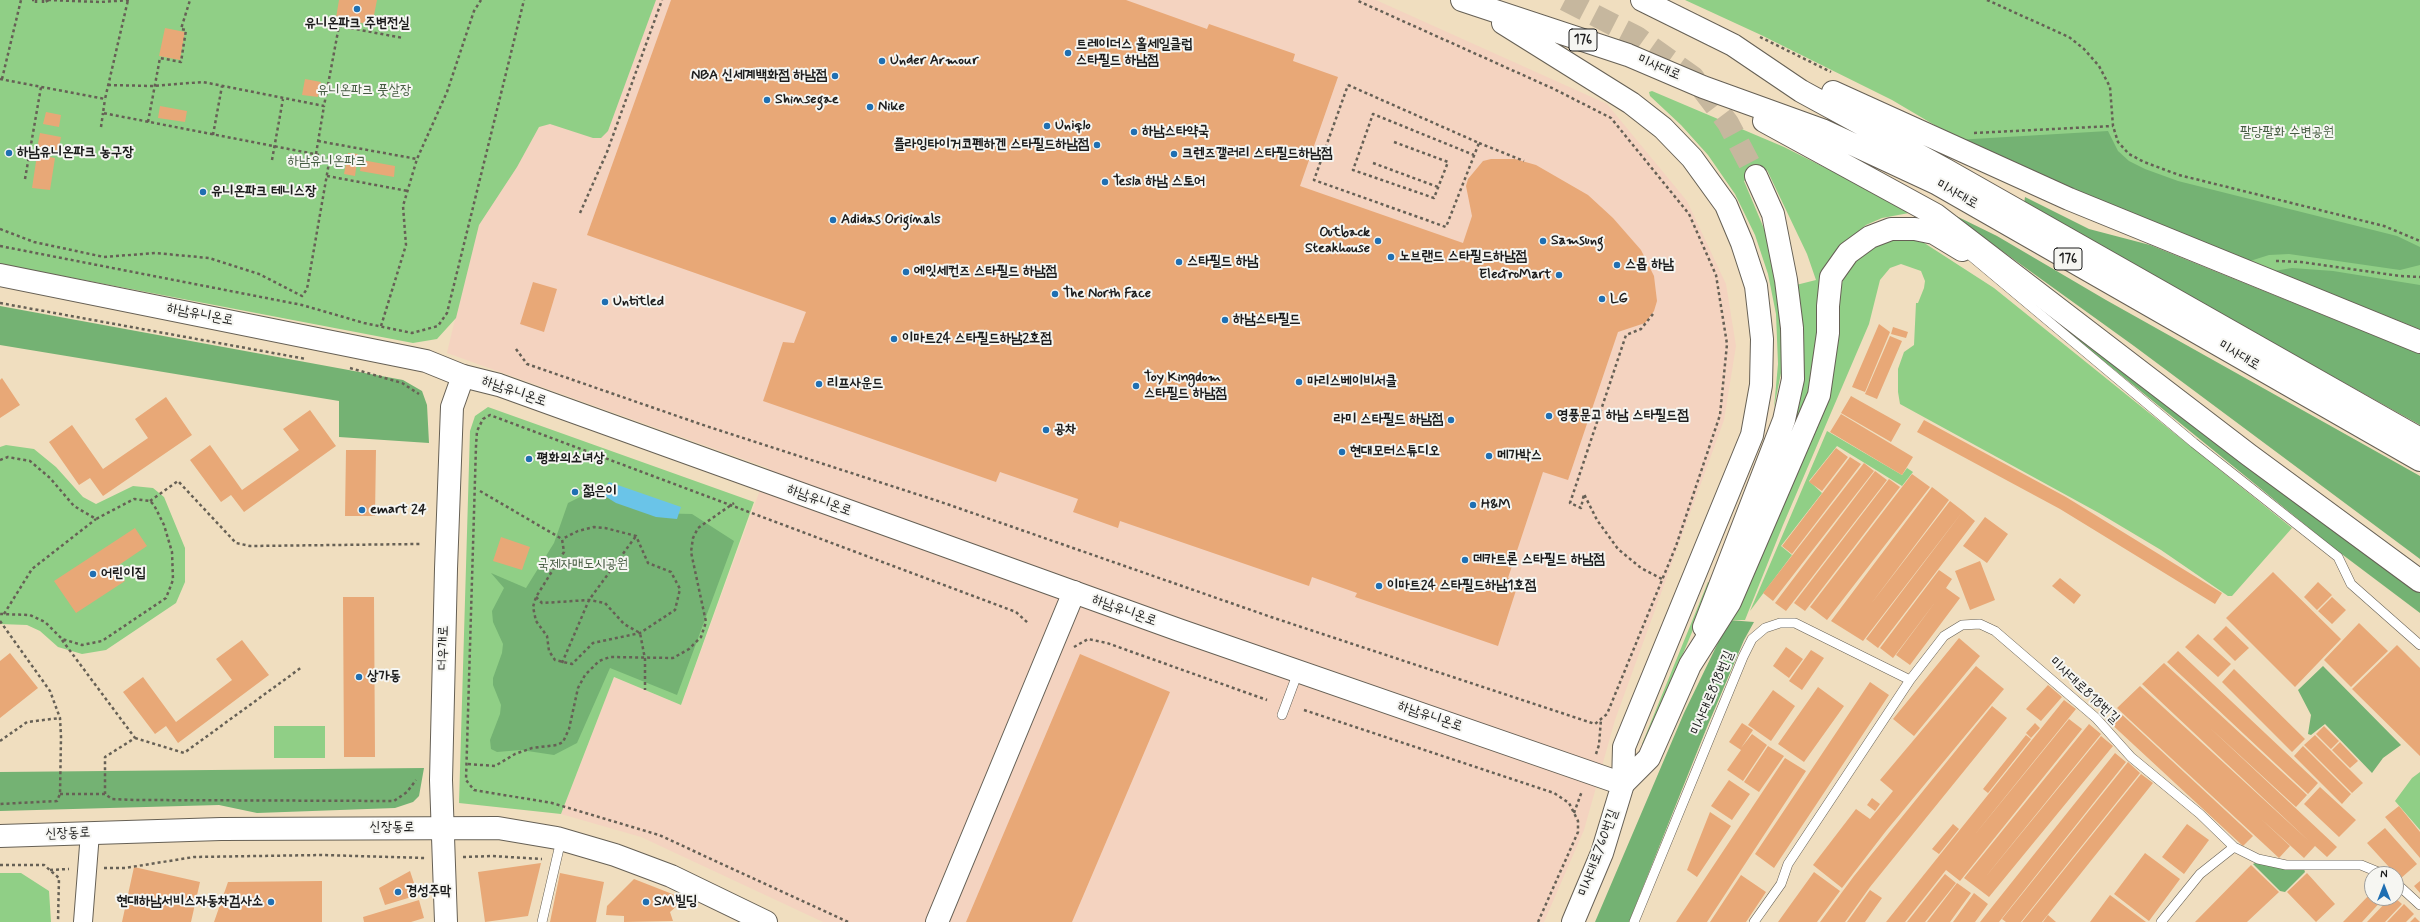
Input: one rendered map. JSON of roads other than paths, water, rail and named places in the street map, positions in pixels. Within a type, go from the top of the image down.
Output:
[{"type":"main road","name":"미사대로","points":[[1642,0],[1733,46],[1801,91],[1953,174],[2420,438]]},
{"type":"main road","name":"미사대로","points":[[1467,2],[1628,55],[1703,87],[1822,130],[1936,183],[2420,460]]},
{"type":"main road","points":[[1467,2],[1631,102],[1663,128],[1692,158],[1726,205],[1742,243],[1756,286],[1762,339],[1761,385],[1752,435],[1624,747],[1623,784]]},
{"type":"main road","points":[[1733,46],[2069,200],[2420,342]]},
{"type":"main road","points":[[1703,87],[1936,215],[2249,455],[2420,581]]},
{"type":"main road","points":[[1623,784],[1649,758],[1690,665],[1714,598],[1784,420],[1793,379],[1792,328],[1786,280],[1773,214],[1756,176]]},
{"type":"main road","points":[[1690,665],[1730,602],[1819,395],[1826,354],[1831,277],[1848,252],[1870,237],[1891,229],[1915,229],[1934,233],[1966,252],[2017,276]]},
{"type":"main road","name":"하남유니온로","points":[[0,275],[426,361],[463,376],[499,386],[664,447],[1298,672],[1623,784]]},
{"type":"main road","name":"더우개로","points":[[446,922],[445,858],[442,828],[445,592],[452,407],[463,376]]},
{"type":"main road","points":[[937,922],[1074,592]]},
{"type":"main road","name":"미사대로760번길","points":[[1573,922],[1602,853],[1623,784]]},
{"type":"main road","name":"신장동로","points":[[0,836],[221,829],[498,828],[558,850],[615,855],[671,876],[766,922]]},
{"type":"street","points":[[83,922],[90,833]]},
{"type":"lane","points":[[1966,252],[2194,443],[2338,558],[2350,584],[2420,645]]},
{"type":"lane","name":"미사대로818번길","points":[[1634,922],[1752,639],[1765,628],[1780,623],[1796,623],[1910,680]]},
{"type":"lane","name":"미사대로818번길","points":[[1754,922],[1781,884],[1788,864],[1910,680],[1944,636],[1962,625],[1980,624],[1995,631],[2096,718],[2130,757],[2200,814],[2234,848],[2258,859],[2286,864],[2355,864],[2364,867]]},
{"type":"lane","points":[[1282,714],[1298,672]]},
{"type":"lane","points":[[2161,922],[2200,874],[2234,848]]},
{"type":"lane","points":[[542,922],[558,850]]},
{"type":"lane","points":[[2404,890],[2420,905]]},
{"type":"water","points":[[609,482],[681,507],[677,519],[656,517],[616,503],[600,493]]},
{"type":"tunnel","points":[[1565,0],[1637,37],[1693,77],[1728,123],[1756,176]]},
{"type":"place","name":"유니온파크 주변전실","points":[[357,9]]},
{"type":"place","name":"트레이더스 홀세일클럽 스타필드 하남점","points":[[1068,53]]},
{"type":"place","name":"Under Armour","points":[[882,61]]},
{"type":"place","name":"NBA 신세계백화점 하남점","points":[[835,76]]},
{"type":"place","name":"Shinsegae","points":[[767,100]]},
{"type":"place","name":"Nike","points":[[870,107]]},
{"type":"place","name":"Uniqlo","points":[[1047,126]]},
{"type":"place","name":"하남스타약국","points":[[1134,132]]},
{"type":"place","name":"플라잉타이거코펜하겐 스타필드하남점","points":[[1097,145]]},
{"type":"place","name":"하남유니온파크 농구장","points":[[9,153]]},
{"type":"place","name":"크렌즈갤러리 스타필드하남점","points":[[1174,154]]},
{"type":"place","name":"Tesla 하남 스토어","points":[[1105,182]]},
{"type":"place","name":"유니온파크 테니스장","points":[[203,192]]},
{"type":"place","name":"Adidas Originals","points":[[833,220]]},
{"type":"place","name":"Outback Steakhouse","points":[[1378,241]]},
{"type":"place","name":"Samsung","points":[[1543,241]]},
{"type":"place","name":"노브랜드 스타필드하남점","points":[[1391,257]]},
{"type":"place","name":"스타필드 하남","points":[[1179,262]]},
{"type":"place","name":"스몹 하남","points":[[1617,265]]},
{"type":"place","name":"에잇세컨즈 스타필드 하남점","points":[[906,272]]},
{"type":"place","name":"ElectroMart","points":[[1559,275]]},
{"type":"place","name":"The North Face","points":[[1055,294]]},
{"type":"place","name":"LG","points":[[1602,299]]},
{"type":"place","name":"Untitled","points":[[605,302]]},
{"type":"place","name":"하남스타필드","points":[[1225,320]]},
{"type":"place","name":"이마트24 스타필드하남2호점","points":[[894,339]]},
{"type":"place","name":"마리스베이비서클","points":[[1299,382]]},
{"type":"place","name":"리프사운드","points":[[819,384]]},
{"type":"place","name":"Toy Kingdom 스타필드 하남점","points":[[1136,386]]},
{"type":"place","name":"영풍문고 하남 스타필드점","points":[[1549,416]]},
{"type":"place","name":"라미 스타필드 하남점","points":[[1451,420]]},
{"type":"place","name":"공차","points":[[1046,430]]},
{"type":"place","name":"현대모터스튜디오","points":[[1342,452]]},
{"type":"place","name":"메가박스","points":[[1489,456]]},
{"type":"place","name":"평화의소녀상","points":[[529,459]]},
{"type":"place","name":"젊은이","points":[[575,492]]},
{"type":"place","name":"H&M","points":[[1473,505]]},
{"type":"place","name":"emart 24","points":[[362,510]]},
{"type":"place","name":"데카트론 스타필드 하남점","points":[[1465,560]]},
{"type":"place","name":"어린이집","points":[[93,574]]},
{"type":"place","name":"이마트24 스타필드하남1호점","points":[[1379,586]]},
{"type":"place","name":"상가동","points":[[359,677]]},
{"type":"place","name":"경성주막","points":[[398,892]]},
{"type":"place","name":"현대하남서비스자동차검사소","points":[[271,902]]},
{"type":"place","name":"SM빌딩","points":[[646,902]]},
{"type":"park label","name":"유니온파크 풋살장","points":[[364,91]]},
{"type":"park label","name":"팔당팔화 수변공원","points":[[2287,133]]},
{"type":"park label","name":"하남유니온파크","points":[[327,162]]},
{"type":"park label","name":"국제자매도시공원","points":[[583,565]]}]
